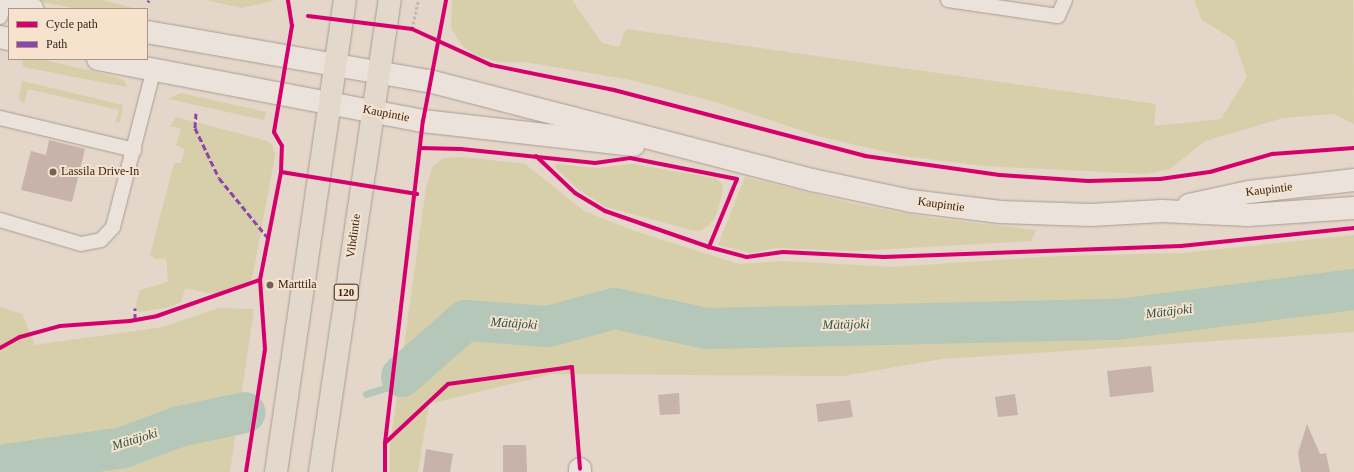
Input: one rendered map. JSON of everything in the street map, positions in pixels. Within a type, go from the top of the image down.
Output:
[{"type":"main road","points":[[276,472],[345,0]]},
{"type":"main road","name":"Vihdintie","points":[[320,472],[390,0]]},
{"type":"main road","name":"Kaupintie","points":[[148,32],[379,74],[429,81],[725,156],[812,180],[911,201],[1000,212],[1091,215],[1162,211],[1248,215],[1354,208]]},
{"type":"main road","name":"Kaupintie","points":[[104,60],[423,121],[725,156]]},
{"type":"main road","name":"Kaupintie","points":[[1162,211],[1249,192],[1354,180]]},
{"type":"lane","points":[[948,0],[1015,6],[1058,16],[1065,0]]},
{"type":"lane","points":[[0,220],[81,244],[101,240],[113,227],[154,69]]},
{"type":"lane","points":[[0,118],[134,150]]},
{"type":"path","points":[[412,29],[418,0]]},
{"type":"path","points":[[387,26],[412,29],[418,32]]},
{"type":"shaded area","points":[[32,0],[102,0],[135,8],[73,8]]},
{"type":"shaded area","points":[[206,0],[276,0],[242,8]]},
{"type":"shaded area","points":[[452,0],[572,0],[602,43],[619,47],[626,29],[1156,104],[1154,126],[1221,119],[1247,77],[1234,40],[1202,20],[1194,0],[1353,0],[1354,124],[1334,114],[1283,118],[1205,141],[1170,169],[1146,174],[984,166],[904,156],[818,136],[719,103],[631,80],[525,62],[499,62],[475,55],[463,46],[451,29]]},
{"type":"shaded area","points":[[22,60],[45,60],[116,77],[125,81],[127,87],[23,67]]},
{"type":"shaded area","points":[[22,81],[123,105],[120,122],[115,124],[119,110],[28,89],[24,103],[19,99]]},
{"type":"shaded area","points":[[181,93],[266,112],[264,120],[168,99]]},
{"type":"shaded area","points":[[176,117],[267,141],[272,145],[275,155],[253,274],[250,283],[242,287],[214,294],[185,288],[181,302],[171,307],[139,312],[135,308],[140,290],[168,282],[166,258],[156,259],[150,255],[174,163],[181,163],[185,149],[176,145],[181,129],[170,126]]},
{"type":"shaded area","points":[[462,157],[525,164],[584,211],[634,231],[739,264],[783,261],[892,267],[1059,256],[1183,253],[1354,235],[1354,332],[942,359],[843,376],[552,374],[429,404],[418,472],[390,472],[390,446],[426,188],[433,166],[444,158]]},
{"type":"shaded area","points":[[557,164],[596,168],[633,164],[715,178],[723,185],[722,195],[715,218],[709,225],[700,231],[691,230],[606,207],[579,190],[555,167]]},
{"type":"shaded area","points":[[745,177],[859,205],[932,218],[1036,230],[1031,241],[854,251],[776,248],[751,253],[718,245]]},
{"type":"shaded area","points":[[0,307],[22,314],[35,345],[163,327],[219,308],[254,309],[230,472],[0,472]]},
{"type":"building","name":"Lassila Drive-In","points":[[49,140],[85,149],[72,202],[21,190],[31,151],[46,155]]},
{"type":"building","points":[[1151,366],[1154,392],[1110,397],[1107,371]]},
{"type":"building","points":[[679,393],[680,414],[660,415],[658,395]]},
{"type":"building","points":[[1015,394],[1018,415],[998,417],[995,397]]},
{"type":"building","points":[[850,400],[853,417],[818,422],[816,404]]},
{"type":"building","points":[[1307,424],[1320,454],[1326,453],[1330,472],[1301,472],[1298,453]]},
{"type":"building","points":[[503,445],[526,445],[527,472],[503,472]]},
{"type":"building","points":[[426,449],[453,454],[450,472],[423,472]]},
{"type":"waterway","name":"Mätäjoki","points":[[401,376],[465,320],[547,326],[614,308],[706,328],[1116,319],[1354,289]]},
{"type":"waterway","name":"Mätäjoki","points":[[366,394],[385,388],[401,376]]},
{"type":"waterway","name":"Mätäjoki","points":[[0,465],[123,447],[179,426],[245,412]]},
{"type":"marked path","points":[[196,113],[195,128],[219,178],[268,238]]},
{"type":"marked path","points":[[135,308],[135,320]]},
{"type":"cycle path","points":[[246,472],[265,349],[260,280],[281,172],[282,146],[274,132],[292,26],[288,0]]},
{"type":"cycle path","points":[[385,472],[385,443],[423,121],[446,0]]},
{"type":"cycle path","points":[[308,16],[412,29],[491,65],[614,90],[865,156],[1000,175],[1088,181],[1160,179],[1210,172],[1272,154],[1354,148]]},
{"type":"cycle path","points":[[420,148],[461,149],[595,163],[630,158],[737,179],[709,247]]},
{"type":"cycle path","points":[[536,156],[575,193],[605,211],[709,247],[747,257],[783,252],[884,257],[1181,246],[1354,228]]},
{"type":"cycle path","points":[[281,172],[417,194]]},
{"type":"cycle path","points":[[0,348],[20,337],[60,326],[130,321],[157,316],[260,280]]},
{"type":"cycle path","points":[[385,443],[448,384],[572,367],[580,469]]},
{"type":"place","name":"Lassila Drive-In","points":[[53,172]]},
{"type":"place","name":"Marttila","points":[[270,285]]}]
